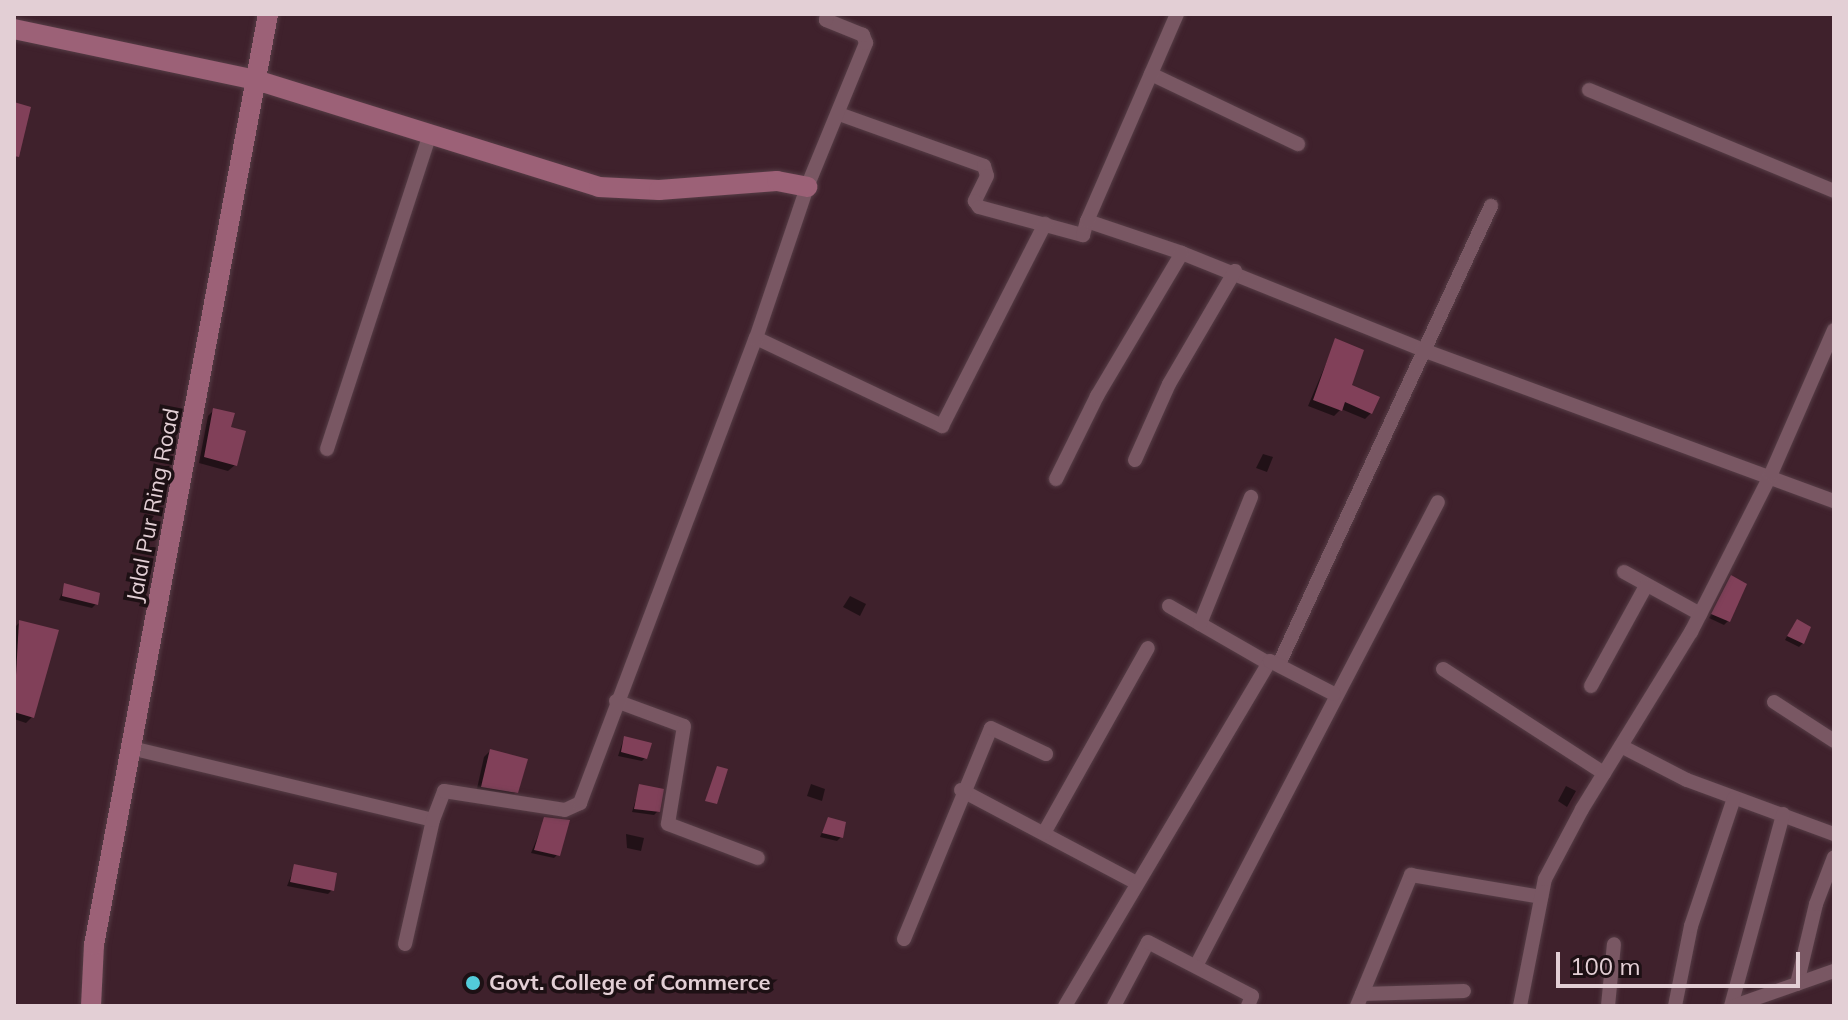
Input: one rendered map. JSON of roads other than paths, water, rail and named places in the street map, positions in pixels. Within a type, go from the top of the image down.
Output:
[{"type":"main road","name":"Jalal Pur Ring Road","points":[[91,1006],[94,945],[268,14]]},
{"type":"main road","points":[[14,29],[256,80],[429,137],[599,187],[659,190],[777,181],[807,187]]},
{"type":"street","points":[[405,944],[433,820],[448,789],[574,809],[756,338],[807,187],[866,43],[863,35],[826,20],[827,14]]},
{"type":"street","points":[[839,114],[984,166],[987,176],[976,205],[1083,235],[1177,14]]},
{"type":"street","points":[[1151,74],[1298,144]]},
{"type":"street","points":[[1589,90],[1834,191]]},
{"type":"street","points":[[327,449],[429,137]]},
{"type":"street","points":[[1065,1006],[1137,883],[1274,664],[1491,206]]},
{"type":"street","points":[[1087,221],[1235,271],[1423,350],[1771,474],[1834,501]]},
{"type":"street","points":[[756,338],[942,426],[1045,224]]},
{"type":"street","points":[[1056,479],[1097,396],[1182,253]]},
{"type":"street","points":[[1135,460],[1169,384],[1235,271]]},
{"type":"street","points":[[1520,1006],[1545,879],[1604,773],[1700,614],[1771,474],[1832,340]]},
{"type":"street","points":[[1200,624],[1251,497]]},
{"type":"street","points":[[1196,966],[1334,694],[1438,502]]},
{"type":"street","points":[[1624,572],[1700,614]]},
{"type":"street","points":[[1591,686],[1646,586]]},
{"type":"street","points":[[1169,606],[1334,694]]},
{"type":"street","points":[[1044,833],[1148,648]]},
{"type":"street","points":[[1443,669],[1604,773]]},
{"type":"street","points":[[616,701],[684,726],[668,824],[758,858]]},
{"type":"street","points":[[1774,702],[1834,741]]},
{"type":"street","points":[[904,939],[961,790],[991,728],[1046,754]]},
{"type":"street","points":[[1621,746],[1734,798],[1834,834]]},
{"type":"street","points":[[131,748],[433,820]]},
{"type":"street","points":[[961,790],[1137,883]]},
{"type":"street","points":[[1675,1006],[1691,926],[1734,798]]},
{"type":"street","points":[[1783,814],[1733,1006],[1752,1003],[1834,971]]},
{"type":"street","points":[[1797,984],[1816,904],[1834,857]]},
{"type":"street","points":[[1464,991],[1360,1000],[1411,875],[1541,897]]},
{"type":"street","points":[[1114,1006],[1148,942],[1252,996],[1248,1006]]},
{"type":"street","points":[[1608,1006],[1614,944]]},
{"type":"place","name":"Govt. College of Commerce","points":[[473,983]]}]
